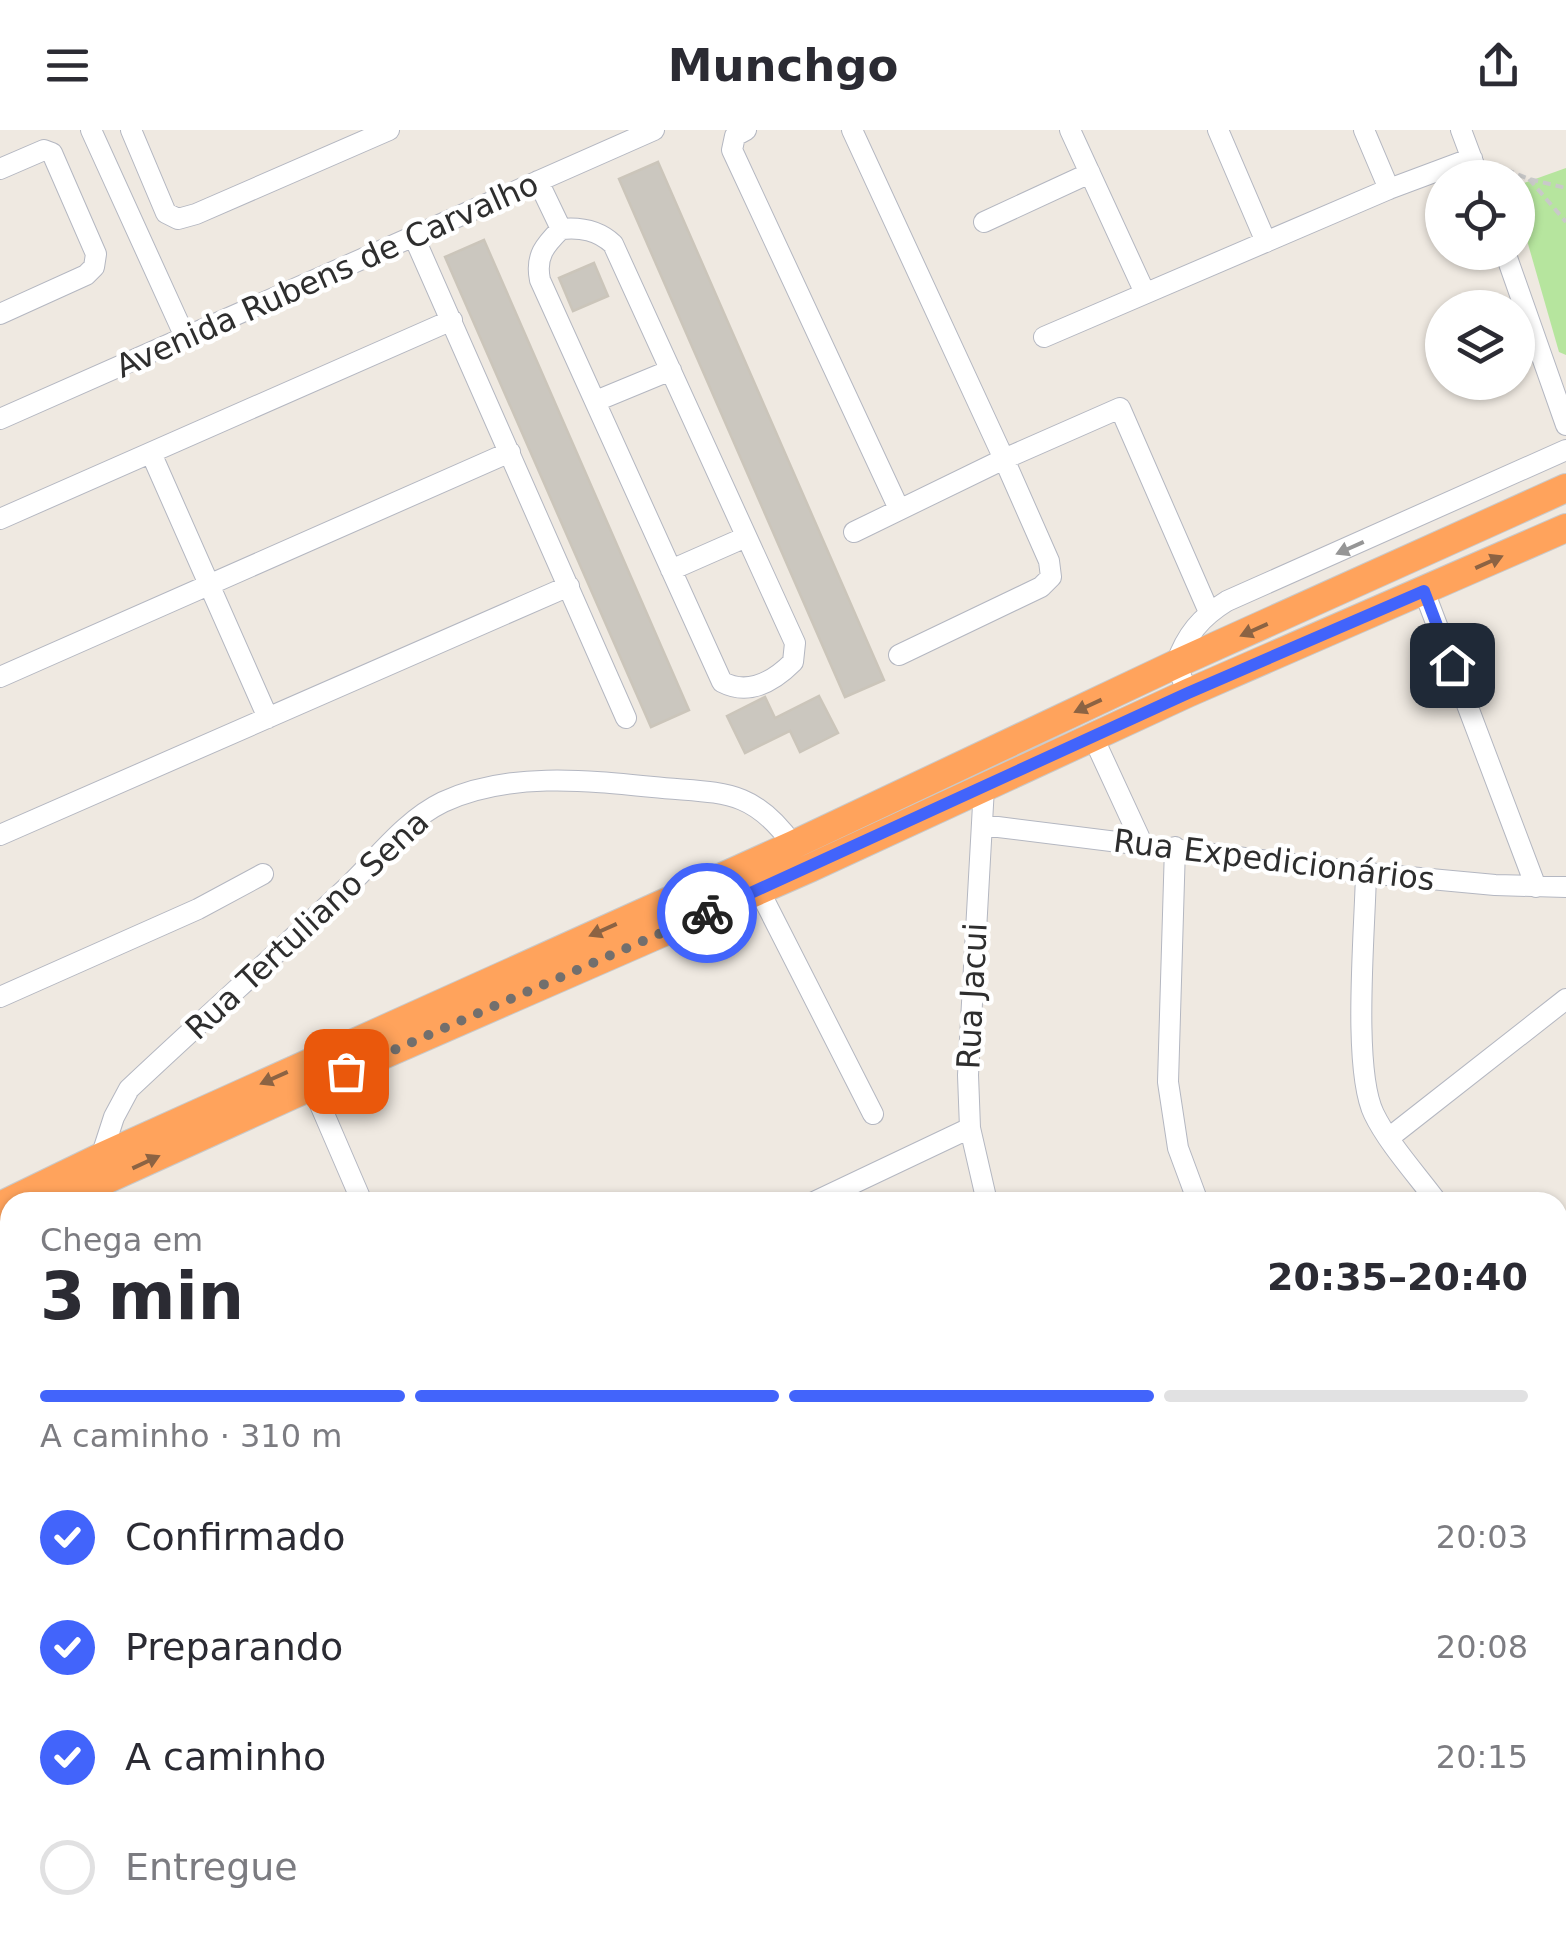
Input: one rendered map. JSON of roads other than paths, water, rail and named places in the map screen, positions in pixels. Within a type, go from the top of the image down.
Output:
[{"type":"highway","points":[[36,1192],[100,1157],[793,845],[1176,664],[1566,488]]},
{"type":"highway","points":[[79,1192],[759,890],[1188,693],[1566,528]]},
{"type":"street","points":[[91,130],[186,339]]},
{"type":"street","points":[[131,130],[166,213],[178,219],[388,130]]},
{"type":"street","name":"Avenida Rubens de Carvalho","points":[[0,419],[654,130]]},
{"type":"street","points":[[746,130],[735,136],[732,150],[899,509]]},
{"type":"street","points":[[852,130],[1004,459],[1051,573],[1049,580],[899,655]]},
{"type":"street","points":[[1070,130],[1144,294]]},
{"type":"street","points":[[1218,130],[1266,242]]},
{"type":"street","points":[[1364,130],[1389,189]]},
{"type":"street","points":[[1461,130],[1476,160]]},
{"type":"street","points":[[0,168],[44,150],[52,153],[96,254],[94,267],[86,275],[0,314]]},
{"type":"street","points":[[984,222],[1090,173]]},
{"type":"street","points":[[538,181],[561,229]]},
{"type":"street","points":[[1044,338],[1389,189],[1425,181]]},
{"type":"street","points":[[561,229],[585,229],[612,244],[671,370],[796,649],[790,665],[766,683],[741,688],[722,682],[538,268],[542,251],[561,229]]},
{"type":"street","points":[[414,237],[626,718]]},
{"type":"street","points":[[1513,270],[1557,376],[1566,425]]},
{"type":"street","points":[[0,519],[452,320]]},
{"type":"street","points":[[596,401],[671,370]]},
{"type":"street","points":[[854,532],[1120,408],[1210,612]]},
{"type":"street","points":[[1188,693],[1176,664],[1188,636],[1210,612],[1227,601],[1566,450]]},
{"type":"street","points":[[0,677],[510,452]]},
{"type":"street","points":[[151,453],[268,718]]},
{"type":"street","points":[[672,570],[746,538]]},
{"type":"street","points":[[0,835],[569,586]]},
{"type":"street","points":[[1424,591],[1536,887]]},
{"type":"street","points":[[1093,738],[1142,843]]},
{"type":"street","name":"Rua Tertuliano Sena","points":[[100,1157],[128,1090],[410,825],[443,802],[498,786],[573,780],[726,795],[752,802],[766,811],[793,845]]},
{"type":"street","name":"Rua Jacui","points":[[984,788],[970,1021],[970,1128],[985,1192]]},
{"type":"street","name":"Rua Expedicionários","points":[[982,825],[1366,873],[1566,887]]},
{"type":"street","points":[[1175,847],[1168,1082],[1178,1148],[1194,1192]]},
{"type":"street","points":[[1366,873],[1363,1054],[1368,1099],[1374,1116],[1430,1192]]},
{"type":"street","points":[[0,997],[198,909],[263,874]]},
{"type":"street","points":[[759,890],[874,1114]]},
{"type":"street","points":[[1390,1137],[1566,999]]},
{"type":"street","points":[[312,1086],[358,1192]]},
{"type":"street","points":[[835,1192],[970,1128]]}]
